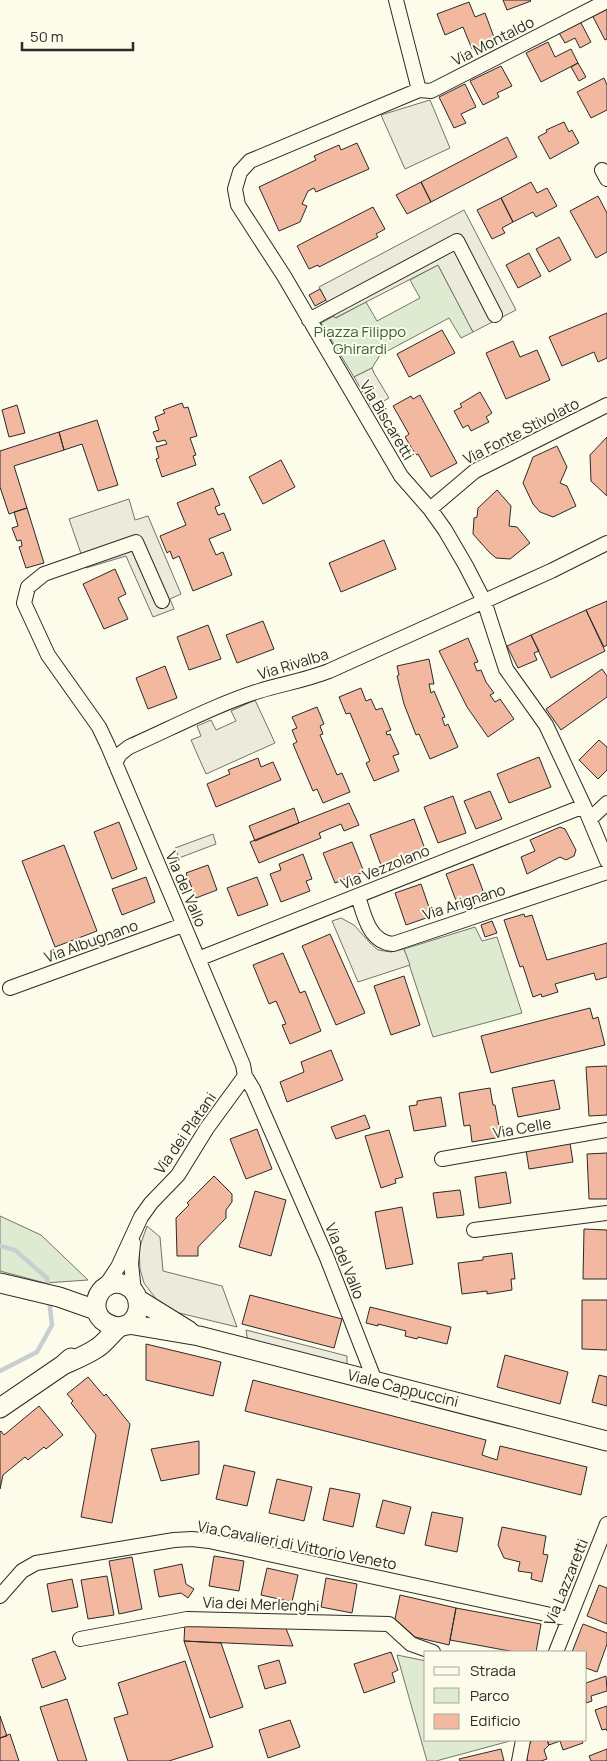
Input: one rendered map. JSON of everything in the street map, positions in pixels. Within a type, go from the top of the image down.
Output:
[{"type":"street","points":[[396,0],[419,90]]},
{"type":"street","name":"Via Montaldo","points":[[419,90],[431,91],[607,1]]},
{"type":"street","name":"Via Biscaretti","points":[[419,90],[250,161],[240,172],[234,189],[238,205],[284,276],[401,476],[430,508],[446,530],[484,601],[506,669],[546,725],[590,819],[607,861]]},
{"type":"street","points":[[309,320],[457,241],[495,315]]},
{"type":"street","name":"Via Fonte Stivolato","points":[[430,508],[475,471],[607,405]]},
{"type":"street","name":"Via del Vallo","points":[[162,601],[136,542],[44,574],[28,587],[24,603],[48,655],[99,726],[243,1065],[245,1076],[327,1258],[375,1381]]},
{"type":"street","name":"Via Rivalba","points":[[115,763],[120,754],[129,747],[261,690],[298,682],[329,671],[607,543]]},
{"type":"street","points":[[590,819],[607,803]]},
{"type":"street","name":"Via Vezzolano","points":[[198,959],[584,806]]},
{"type":"street","name":"Via Arignano","points":[[358,896],[362,911],[373,935],[381,941],[393,944],[607,872]]},
{"type":"street","name":"Via Albugnano","points":[[10,988],[183,925]]},
{"type":"street","name":"Via dei Platani","points":[[108,1310],[118,1267],[140,1217],[178,1175],[207,1128],[245,1076]]},
{"type":"street","name":"Via Celle","points":[[442,1159],[607,1130]]},
{"type":"street","points":[[474,1230],[607,1213]]},
{"type":"street","name":"Via dei Platani","points":[[135,1232],[131,1264],[136,1296]]},
{"type":"street","name":"Viale Cappuccini","points":[[0,1283],[71,1299],[199,1336],[607,1441]]},
{"type":"street","name":"Viale Cappuccini","points":[[108,1310],[114,1284],[125,1285],[136,1296],[199,1336]]},
{"type":"street","points":[[0,1408],[63,1365],[90,1341],[108,1310],[135,1318],[139,1309],[136,1296]]},
{"type":"street","name":"Via Lazzaretti","points":[[556,1651],[607,1524]]},
{"type":"street","name":"Via Cavalieri di Vittorio Veneto","points":[[0,1596],[22,1572],[36,1563],[174,1540],[192,1539],[209,1541],[569,1619]]},
{"type":"street","name":"Via dei Merlenghi","points":[[80,1639],[187,1619],[389,1624],[411,1644],[430,1651]]},
{"type":"street","points":[[519,1761],[523,1741]]},
{"type":"green space","name":"Piazza Filippo Ghirardi","points":[[438,265],[473,332],[461,338],[449,318],[380,355],[372,368],[354,377],[321,323],[334,316],[336,318],[366,302],[377,321],[420,298],[410,280]]},
{"type":"green space","points":[[475,927],[482,941],[497,937],[522,1013],[433,1037],[404,949]]},
{"type":"green space","points":[[0,1216],[41,1235],[88,1280],[45,1283],[0,1271]]},
{"type":"green space","points":[[397,1655],[424,1661],[424,1741],[510,1741],[436,1761],[427,1761]]},
{"type":"shaded area","points":[[430,100],[450,148],[405,169],[381,115]]},
{"type":"shaded area","points":[[464,210],[516,310],[473,332],[438,265],[335,318],[319,287]]},
{"type":"shaded area","points":[[372,368],[389,398],[372,408],[354,377]]},
{"type":"shaded area","points":[[129,499],[135,520],[148,516],[181,594],[170,599],[174,609],[153,617],[126,556],[86,568],[69,519]]},
{"type":"shaded area","points":[[255,700],[275,743],[206,774],[191,740],[201,736],[197,726],[211,720],[216,730],[236,721],[231,711]]},
{"type":"shaded area","points":[[213,834],[216,844],[179,858],[175,848]]},
{"type":"shaded area","points":[[341,918],[354,925],[378,950],[391,952],[404,949],[410,965],[358,982],[332,921]]},
{"type":"shaded area","points":[[147,1226],[160,1237],[163,1271],[222,1286],[237,1327],[171,1311],[156,1299],[144,1283],[140,1269],[139,1249]]},
{"type":"shaded area","points":[[246,1330],[347,1356],[347,1369],[248,1342]]},
{"type":"building","points":[[503,0],[530,0],[531,1],[507,10]]},
{"type":"building","points":[[469,2],[475,17],[485,13],[495,40],[472,49],[463,27],[445,35],[437,14]]},
{"type":"building","points":[[607,7],[607,39],[605,40],[592,15]]},
{"type":"building","points":[[580,21],[591,42],[580,48],[575,38],[565,43],[559,33]]},
{"type":"building","points":[[548,42],[555,57],[571,49],[578,63],[541,82],[526,53]]},
{"type":"building","points":[[578,63],[586,77],[579,81],[571,67]]},
{"type":"building","points":[[501,66],[512,86],[497,93],[499,97],[483,105],[470,81]]},
{"type":"building","points":[[604,78],[607,85],[607,110],[591,118],[577,92]]},
{"type":"building","points":[[465,84],[476,107],[461,114],[466,123],[454,128],[439,97]]},
{"type":"building","points":[[564,122],[569,132],[572,130],[579,143],[550,159],[538,137],[547,132],[546,130]]},
{"type":"building","points":[[507,137],[517,157],[431,202],[421,182]]},
{"type":"building","points":[[357,143],[369,169],[316,192],[314,188],[308,191],[302,204],[307,206],[300,222],[279,231],[259,187],[316,160],[314,156],[339,145],[341,150]]},
{"type":"building","points":[[421,182],[431,202],[407,214],[396,195]]},
{"type":"building","points":[[531,182],[537,193],[547,188],[557,206],[536,217],[533,212],[513,222],[501,198]]},
{"type":"building","points":[[598,196],[607,213],[607,252],[596,258],[570,211]]},
{"type":"building","points":[[501,198],[513,222],[502,228],[505,233],[492,239],[477,210]]},
{"type":"building","points":[[373,207],[385,229],[376,234],[378,237],[319,267],[318,265],[309,269],[297,246]]},
{"type":"building","points":[[559,237],[571,260],[549,272],[536,249]]},
{"type":"building","points":[[529,253],[541,276],[518,288],[506,265]]},
{"type":"building","points":[[320,289],[326,300],[315,306],[309,295]]},
{"type":"building","points":[[607,313],[607,358],[598,362],[594,352],[562,366],[549,337]]},
{"type":"building","points":[[442,330],[455,353],[409,377],[397,354]]},
{"type":"building","points":[[513,341],[520,357],[537,350],[550,380],[506,399],[486,353]]},
{"type":"building","points":[[480,392],[492,413],[486,417],[489,422],[471,431],[468,425],[463,428],[454,411],[462,407],[460,404]]},
{"type":"building","points":[[420,395],[457,463],[431,477],[418,454],[416,455],[405,437],[409,434],[393,406],[411,396],[413,399]]},
{"type":"building","points":[[182,403],[184,408],[188,407],[197,436],[190,438],[196,455],[193,456],[196,465],[162,477],[156,459],[159,458],[156,447],[167,444],[165,440],[157,442],[153,432],[159,430],[155,417],[165,413],[163,410]]},
{"type":"building","points":[[17,405],[25,433],[9,437],[2,410]]},
{"type":"building","points":[[97,420],[118,485],[98,491],[82,444],[64,450],[59,432]]},
{"type":"building","points":[[59,432],[64,450],[14,466],[27,508],[9,514],[0,487],[0,451]]},
{"type":"building","points":[[607,437],[607,496],[591,481],[590,455]]},
{"type":"building","points":[[557,446],[567,467],[560,483],[567,486],[576,506],[553,517],[540,512],[533,504],[523,483],[533,457]]},
{"type":"building","points":[[281,460],[295,487],[263,504],[249,477]]},
{"type":"building","points":[[213,488],[220,505],[215,507],[218,515],[224,513],[231,530],[209,539],[216,555],[223,552],[232,575],[193,591],[179,556],[173,559],[170,551],[167,553],[160,536],[186,525],[177,503]]},
{"type":"building","points":[[497,490],[511,506],[509,526],[517,527],[530,543],[510,559],[496,558],[473,534],[474,518],[477,517],[478,508]]},
{"type":"building","points":[[27,508],[44,563],[26,568],[19,547],[22,546],[21,540],[17,541],[12,528],[18,526],[14,512]]},
{"type":"building","points":[[384,540],[396,569],[341,592],[329,563]]},
{"type":"building","points":[[115,569],[126,594],[118,598],[128,619],[104,629],[83,584]]},
{"type":"building","points":[[607,601],[607,645],[604,647],[586,610]]},
{"type":"building","points":[[586,610],[605,651],[551,678],[531,635]]},
{"type":"building","points":[[263,621],[274,649],[237,663],[226,635]]},
{"type":"building","points":[[208,625],[221,659],[189,670],[177,637]]},
{"type":"building","points":[[531,635],[539,651],[534,653],[537,660],[518,668],[507,646]]},
{"type":"building","points":[[468,638],[478,662],[474,663],[477,671],[481,670],[486,682],[494,693],[490,695],[495,702],[500,699],[514,719],[488,737],[467,707],[439,651]]},
{"type":"building","points":[[429,659],[434,684],[429,684],[431,693],[434,691],[445,717],[442,718],[445,726],[448,724],[458,747],[430,759],[419,734],[416,735],[404,704],[397,676],[399,675],[397,666]]},
{"type":"building","points":[[165,666],[177,698],[148,709],[136,678]]},
{"type":"building","points":[[602,669],[607,676],[607,697],[561,730],[546,709]]},
{"type":"building","points":[[361,688],[366,701],[371,699],[376,710],[382,708],[391,730],[386,732],[387,735],[390,734],[399,754],[393,756],[399,771],[374,781],[366,763],[370,761],[350,713],[346,714],[339,697]]},
{"type":"building","points":[[317,707],[324,724],[320,726],[323,734],[320,735],[337,775],[342,773],[350,792],[323,803],[317,789],[313,791],[293,744],[297,742],[292,730],[297,728],[292,717]]},
{"type":"building","points":[[599,740],[607,747],[607,770],[598,779],[579,760]]},
{"type":"building","points":[[539,757],[551,787],[509,803],[497,774]]},
{"type":"building","points":[[258,758],[261,767],[273,762],[281,780],[216,807],[207,784],[230,774],[228,770]]},
{"type":"building","points":[[490,791],[502,819],[476,829],[464,801]]},
{"type":"building","points":[[453,796],[466,833],[438,843],[424,807]]},
{"type":"building","points":[[349,803],[359,825],[344,831],[341,824],[319,833],[321,838],[259,863],[250,842]]},
{"type":"building","points":[[294,808],[299,823],[255,841],[249,826]]},
{"type":"building","points":[[414,819],[425,849],[381,865],[370,835]]},
{"type":"building","points":[[119,822],[137,869],[112,879],[94,832]]},
{"type":"building","points":[[560,827],[565,829],[576,850],[574,856],[566,860],[560,857],[527,874],[521,857],[535,851],[530,840]]},
{"type":"building","points":[[352,842],[364,872],[335,883],[323,853]]},
{"type":"building","points":[[64,845],[97,931],[55,947],[22,861]]},
{"type":"building","points":[[303,854],[312,879],[306,881],[310,891],[281,902],[270,874],[281,870],[279,864]]},
{"type":"building","points":[[473,864],[485,896],[458,906],[446,874]]},
{"type":"building","points":[[208,865],[217,890],[196,898],[186,873]]},
{"type":"building","points":[[146,877],[155,902],[122,915],[112,889]]},
{"type":"building","points":[[257,877],[268,905],[238,916],[227,888]]},
{"type":"building","points":[[421,884],[432,916],[406,925],[395,893]]},
{"type":"building","points":[[524,914],[525,917],[532,915],[547,960],[607,943],[607,977],[596,980],[594,973],[555,984],[558,992],[542,997],[541,994],[533,997],[523,966],[520,967],[504,920]]},
{"type":"building","points":[[492,921],[497,933],[485,937],[481,925]]},
{"type":"building","points":[[330,934],[365,1013],[336,1025],[302,946]]},
{"type":"building","points":[[283,953],[300,993],[305,991],[321,1031],[290,1044],[282,1025],[286,1024],[276,1001],[269,1004],[253,965]]},
{"type":"building","points":[[404,976],[420,1025],[391,1035],[374,986]]},
{"type":"building","points":[[590,1008],[593,1019],[598,1017],[605,1045],[491,1073],[481,1036]]},
{"type":"building","points":[[331,1050],[343,1080],[287,1102],[280,1082],[304,1072],[301,1062]]},
{"type":"building","points":[[607,1066],[607,1115],[589,1116],[586,1067]]},
{"type":"building","points":[[554,1080],[560,1109],[518,1117],[512,1088]]},
{"type":"building","points":[[490,1088],[501,1137],[472,1142],[470,1125],[464,1126],[459,1093]]},
{"type":"building","points":[[441,1097],[446,1126],[414,1131],[409,1106],[417,1105],[417,1101]]},
{"type":"building","points":[[365,1115],[370,1128],[336,1139],[331,1127]]},
{"type":"building","points":[[257,1129],[272,1169],[246,1179],[230,1139]]},
{"type":"building","points":[[389,1130],[403,1177],[395,1179],[396,1183],[381,1188],[365,1136]]},
{"type":"building","points":[[570,1143],[573,1162],[529,1169],[526,1150]]},
{"type":"building","points":[[607,1153],[607,1199],[589,1199],[587,1154]]},
{"type":"building","points":[[506,1172],[511,1203],[479,1208],[475,1177]]},
{"type":"building","points":[[214,1176],[232,1194],[232,1202],[226,1210],[226,1218],[198,1247],[198,1256],[177,1256],[176,1218],[189,1205],[187,1203]]},
{"type":"building","points":[[460,1190],[464,1215],[437,1218],[433,1193]]},
{"type":"building","points":[[255,1191],[286,1200],[271,1256],[239,1247]]},
{"type":"building","points":[[402,1207],[413,1264],[386,1269],[375,1212]]},
{"type":"building","points":[[584,1229],[607,1230],[607,1279],[583,1279]]},
{"type":"building","points":[[512,1253],[515,1279],[511,1279],[512,1290],[487,1294],[487,1291],[462,1294],[458,1263],[483,1260],[483,1257]]},
{"type":"building","points":[[250,1295],[342,1319],[334,1348],[242,1324]]},
{"type":"building","points":[[582,1300],[607,1300],[607,1350],[582,1349]]},
{"type":"building","points":[[370,1307],[451,1327],[447,1344],[405,1336],[406,1331],[366,1323]]},
{"type":"building","points":[[146,1344],[221,1362],[213,1396],[146,1380]]},
{"type":"building","points":[[505,1355],[568,1372],[560,1404],[497,1387]]},
{"type":"building","points":[[599,1375],[607,1377],[607,1406],[592,1402]]},
{"type":"building","points":[[88,1377],[104,1396],[106,1394],[130,1424],[112,1523],[81,1517],[96,1435],[71,1403],[73,1401],[67,1394]]},
{"type":"building","points":[[253,1380],[486,1440],[482,1455],[497,1460],[500,1446],[587,1467],[581,1495],[245,1411]]},
{"type":"building","points":[[39,1406],[63,1435],[46,1449],[44,1447],[28,1460],[25,1457],[3,1475],[0,1489],[0,1432],[4,1435]]},
{"type":"building","points":[[199,1441],[199,1474],[161,1481],[151,1449]]},
{"type":"building","points":[[224,1465],[255,1472],[247,1506],[216,1499]]},
{"type":"building","points":[[277,1479],[312,1487],[304,1521],[269,1513]]},
{"type":"building","points":[[330,1488],[360,1494],[353,1527],[323,1520]]},
{"type":"building","points":[[383,1500],[411,1507],[404,1534],[376,1527]]},
{"type":"building","points":[[432,1512],[463,1518],[457,1552],[425,1545]]},
{"type":"building","points":[[502,1527],[546,1536],[543,1554],[548,1555],[542,1582],[531,1579],[532,1573],[518,1571],[520,1562],[504,1558],[498,1545]]},
{"type":"building","points":[[214,1556],[244,1561],[239,1591],[209,1586]]},
{"type":"building","points":[[132,1557],[142,1609],[119,1614],[109,1561]]},
{"type":"building","points":[[182,1564],[186,1584],[194,1589],[188,1598],[181,1593],[159,1597],[154,1570]]},
{"type":"building","points":[[267,1568],[298,1575],[292,1602],[261,1595]]},
{"type":"building","points":[[107,1576],[114,1615],[88,1619],[81,1580]]},
{"type":"building","points":[[326,1578],[357,1584],[352,1613],[321,1607]]},
{"type":"building","points":[[72,1579],[78,1607],[52,1612],[47,1584]]},
{"type":"building","points":[[599,1585],[607,1588],[607,1624],[587,1616]]},
{"type":"building","points":[[400,1595],[456,1608],[449,1645],[415,1637],[395,1619]]},
{"type":"building","points":[[456,1608],[541,1624],[536,1651],[510,1651],[450,1640]]},
{"type":"building","points":[[185,1621],[285,1626],[293,1646],[184,1641]]},
{"type":"building","points":[[583,1624],[607,1633],[607,1644],[597,1672],[587,1668],[587,1651],[572,1651]]},
{"type":"building","points":[[184,1641],[221,1643],[243,1707],[210,1718]]},
{"type":"building","points":[[55,1651],[66,1679],[42,1688],[32,1659]]},
{"type":"building","points":[[391,1652],[398,1670],[392,1673],[395,1682],[364,1693],[354,1664]]},
{"type":"building","points":[[279,1660],[286,1683],[265,1689],[258,1666]]},
{"type":"building","points":[[185,1661],[213,1747],[169,1761],[128,1761],[114,1718],[128,1714],[118,1683]]},
{"type":"building","points":[[606,1676],[607,1691],[591,1696],[592,1701],[587,1703],[587,1683]]},
{"type":"building","points":[[67,1699],[87,1761],[58,1761],[40,1707]]},
{"type":"building","points":[[607,1706],[607,1731],[606,1729],[602,1730],[595,1710]]},
{"type":"building","points":[[0,1716],[7,1736],[0,1738]]},
{"type":"building","points":[[290,1720],[300,1747],[268,1758],[259,1730]]},
{"type":"building","points":[[10,1734],[19,1761],[0,1761],[0,1738]]},
{"type":"building","points":[[531,1741],[547,1741],[549,1745],[544,1750],[547,1759],[527,1761],[527,1748]]},
{"type":"building","points":[[547,1741],[560,1741],[549,1745]]},
{"type":"building","points":[[560,1741],[582,1741],[583,1743],[563,1750]]},
{"type":"building","points":[[501,1749],[504,1761],[460,1761],[459,1759]]},
{"type":"building","points":[[607,1749],[607,1761],[591,1761],[589,1756]]},
{"type":"waterway","points":[[0,1246],[15,1250],[47,1278],[48,1288]]},
{"type":"waterway","points":[[0,1371],[37,1352],[52,1325],[49,1299]]}]
